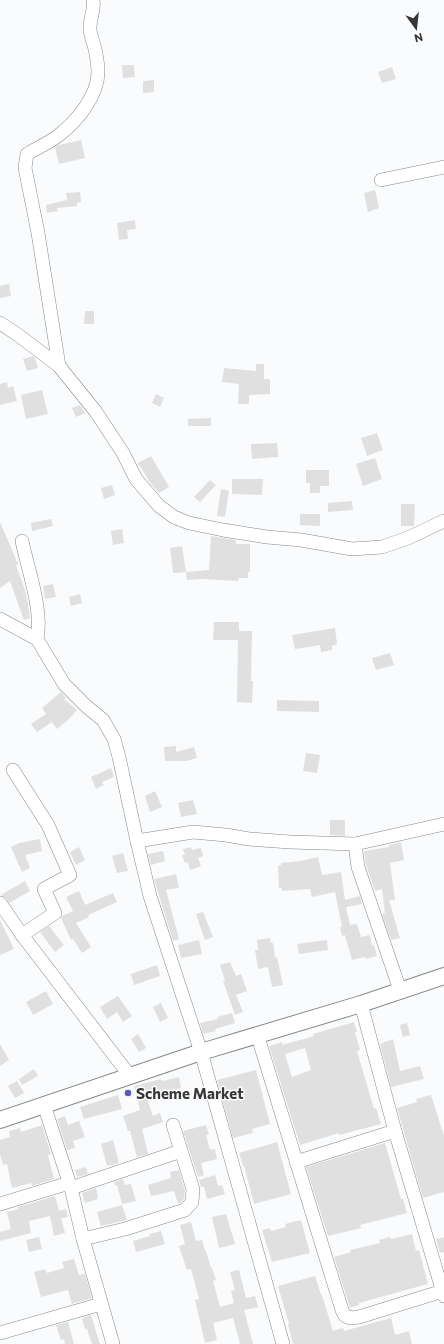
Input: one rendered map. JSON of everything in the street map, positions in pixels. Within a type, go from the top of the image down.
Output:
[{"type":"main road","points":[[0,1120],[201,1052],[361,1004],[444,976]]},
{"type":"street","points":[[59,366],[38,233],[25,168],[27,154],[58,136],[75,121],[94,92],[98,74],[96,54],[90,32],[93,0]]},
{"type":"street","points":[[381,180],[444,167]]},
{"type":"street","points":[[0,323],[59,366],[96,412],[123,454],[136,479],[158,506],[174,517],[189,523],[223,530],[267,537],[301,540],[352,549],[382,547],[408,538],[444,521]]},
{"type":"street","points":[[22,541],[37,607],[39,630],[38,639]]},
{"type":"street","points":[[0,619],[38,639],[64,684],[86,706],[103,720],[114,738],[120,757],[150,896],[201,1052],[283,1344]]},
{"type":"street","points":[[13,770],[48,825],[70,875],[44,889],[55,913],[22,935]]},
{"type":"street","points":[[137,841],[194,832],[249,839],[355,844],[444,824]]},
{"type":"street","points":[[355,844],[358,867],[400,990]]},
{"type":"street","points":[[0,903],[22,935],[130,1076]]},
{"type":"street","points":[[257,1034],[345,1316],[351,1318],[359,1317],[443,1294],[395,1131],[361,1004]]},
{"type":"street","points":[[44,1105],[70,1186],[101,1304],[114,1344]]},
{"type":"street","points":[[83,1239],[126,1229],[185,1210],[192,1202],[193,1189],[173,1125]]},
{"type":"street","points":[[296,1162],[395,1131]]},
{"type":"street","points":[[0,1204],[70,1186],[181,1151]]},
{"type":"street","points":[[0,1333],[101,1304]]},
{"type":"building","points":[[122,65],[134,65],[135,77],[123,78]]},
{"type":"building","points":[[392,67],[396,79],[382,83],[378,72]]},
{"type":"building","points":[[154,80],[154,92],[143,93],[143,81]]},
{"type":"building","points":[[81,140],[85,158],[59,164],[55,147]]},
{"type":"building","points":[[375,190],[379,208],[368,212],[364,193]]},
{"type":"building","points":[[80,192],[81,202],[77,203],[77,206],[57,208],[58,211],[47,213],[46,205],[67,200],[66,193]]},
{"type":"building","points":[[135,220],[136,229],[127,230],[128,239],[119,240],[117,223]]},
{"type":"building","points":[[9,284],[11,296],[0,298],[0,286]]},
{"type":"building","points":[[85,311],[94,311],[94,324],[84,324]]},
{"type":"building","points":[[33,356],[38,368],[27,371],[23,359]]},
{"type":"building","points":[[256,364],[264,364],[264,379],[270,379],[270,394],[249,395],[249,404],[238,404],[239,384],[222,382],[224,368],[256,371]]},
{"type":"building","points":[[7,382],[8,388],[13,386],[17,401],[0,405],[0,384]]},
{"type":"building","points":[[42,390],[48,414],[26,419],[21,395]]},
{"type":"building","points":[[156,394],[164,398],[160,407],[152,403]]},
{"type":"building","points":[[80,405],[85,413],[76,417],[72,408]]},
{"type":"building","points":[[211,418],[211,426],[188,426],[188,419]]},
{"type":"building","points":[[377,433],[383,450],[367,456],[361,438]]},
{"type":"building","points":[[277,443],[278,457],[252,459],[251,444]]},
{"type":"building","points":[[151,456],[169,487],[159,493],[149,481],[138,463]]},
{"type":"building","points":[[375,458],[382,479],[363,486],[356,464]]},
{"type":"building","points":[[306,470],[329,470],[329,486],[320,486],[320,493],[310,493],[310,483],[306,483]]},
{"type":"building","points":[[232,479],[263,479],[262,495],[232,494]]},
{"type":"building","points":[[210,480],[216,485],[200,502],[194,497]]},
{"type":"building","points":[[112,485],[115,495],[104,499],[101,488]]},
{"type":"building","points":[[221,489],[229,491],[225,517],[217,516]]},
{"type":"building","points":[[352,501],[353,510],[328,512],[328,503]]},
{"type":"building","points":[[401,504],[415,504],[414,526],[401,526]]},
{"type":"building","points":[[300,514],[320,514],[320,526],[300,525]]},
{"type":"building","points":[[51,519],[53,526],[32,531],[31,523]]},
{"type":"building","points":[[0,522],[18,564],[16,565],[26,593],[30,618],[24,620],[10,581],[0,588]]},
{"type":"building","points":[[122,529],[124,543],[113,545],[111,531]]},
{"type":"building","points":[[211,536],[236,540],[236,544],[250,544],[250,572],[248,572],[248,578],[239,578],[238,581],[202,579],[187,580],[186,572],[209,570]]},
{"type":"building","points":[[182,546],[186,572],[173,573],[170,548]]},
{"type":"building","points":[[53,584],[56,597],[45,599],[43,586]]},
{"type":"building","points":[[80,594],[82,603],[71,606],[69,597]]},
{"type":"building","points":[[214,622],[239,622],[239,631],[252,631],[252,703],[237,702],[238,640],[213,640]]},
{"type":"building","points":[[335,628],[337,644],[332,646],[332,650],[321,652],[320,645],[295,649],[292,635]]},
{"type":"building","points":[[390,653],[394,665],[376,670],[372,658]]},
{"type":"building","points":[[61,692],[66,698],[64,699],[77,710],[57,729],[52,722],[37,732],[31,724],[46,714],[42,708]]},
{"type":"building","points":[[277,700],[319,701],[319,712],[277,711]]},
{"type":"building","points":[[176,746],[176,752],[194,747],[197,758],[186,761],[165,761],[164,747]]},
{"type":"building","points":[[306,753],[320,755],[317,773],[303,771]]},
{"type":"building","points":[[111,768],[114,777],[102,782],[104,785],[96,789],[91,777]]},
{"type":"building","points":[[155,791],[162,807],[150,812],[145,796]]},
{"type":"building","points":[[193,800],[197,814],[181,817],[178,803]]},
{"type":"building","points":[[330,820],[345,820],[345,836],[330,835]]},
{"type":"building","points":[[40,839],[42,851],[25,855],[30,868],[22,872],[11,847],[19,843]]},
{"type":"building","points":[[401,842],[404,860],[390,863],[395,900],[389,900],[400,938],[391,940],[382,914],[385,913],[382,889],[375,891],[366,865],[364,851],[389,847],[389,845]]},
{"type":"building","points":[[79,847],[85,860],[76,865],[70,852]]},
{"type":"building","points":[[191,847],[192,850],[201,848],[203,856],[198,858],[201,866],[190,870],[188,862],[185,863],[182,855],[185,855],[183,849]]},
{"type":"building","points":[[163,851],[165,861],[151,865],[148,854]]},
{"type":"building","points":[[123,853],[128,871],[117,873],[112,856]]},
{"type":"building","points":[[318,857],[322,875],[341,872],[345,900],[360,896],[362,904],[346,907],[350,925],[357,924],[361,937],[370,935],[372,945],[374,945],[377,956],[366,959],[365,957],[352,960],[345,935],[342,936],[340,927],[342,927],[335,892],[312,897],[310,889],[282,891],[282,888],[279,888],[278,866],[281,865],[281,863],[301,861]]},
{"type":"building","points":[[176,874],[179,888],[166,890],[179,939],[173,941],[154,879]]},
{"type":"building","points":[[25,881],[30,891],[9,903],[6,898],[1,895]]},
{"type":"building","points":[[79,891],[85,905],[113,893],[117,902],[88,915],[89,917],[76,923],[91,947],[82,953],[73,939],[71,940],[61,918],[62,916],[73,911],[66,897]]},
{"type":"building","points":[[203,912],[213,937],[205,940],[196,914]]},
{"type":"building","points":[[0,920],[14,949],[0,955]]},
{"type":"building","points":[[49,926],[64,945],[55,952],[40,932]]},
{"type":"building","points":[[270,938],[271,943],[273,943],[275,958],[277,957],[283,985],[272,987],[268,967],[258,969],[255,950],[258,950],[257,940]]},
{"type":"building","points":[[199,940],[202,954],[181,958],[178,945]]},
{"type":"building","points":[[327,940],[328,950],[299,954],[297,944]]},
{"type":"building","points":[[230,962],[236,976],[241,974],[247,991],[236,995],[243,1012],[235,1015],[223,981],[225,980],[220,965]]},
{"type":"building","points":[[157,965],[160,976],[134,985],[131,974]]},
{"type":"building","points":[[46,991],[53,1004],[33,1015],[26,1002]]},
{"type":"building","points":[[118,996],[132,1016],[123,1022],[117,1012],[107,1019],[100,1007]]},
{"type":"building","points":[[161,1003],[168,1018],[160,1022],[153,1007]]},
{"type":"building","points":[[232,1013],[235,1023],[215,1029],[216,1031],[203,1034],[200,1023],[218,1019],[217,1017]]},
{"type":"building","points":[[354,1022],[360,1050],[357,1051],[374,1109],[376,1108],[381,1124],[339,1135],[339,1133],[300,1145],[269,1046],[282,1042],[282,1045],[314,1036],[313,1034]],"holes":[[[305,1048],[311,1070],[292,1077],[285,1054]]]},
{"type":"building","points":[[407,1023],[410,1035],[403,1037],[400,1025]]},
{"type":"building","points":[[138,1034],[146,1048],[139,1052],[131,1039]]},
{"type":"building","points":[[393,1039],[400,1071],[420,1066],[424,1079],[391,1087],[380,1044]]},
{"type":"building","points":[[0,1044],[9,1060],[0,1066]]},
{"type":"building","points":[[34,1069],[38,1076],[22,1085],[19,1079]]},
{"type":"building","points":[[256,1070],[270,1124],[252,1129],[253,1133],[233,1138],[217,1080]]},
{"type":"building","points":[[179,1077],[181,1088],[147,1098],[153,1116],[160,1113],[163,1122],[142,1129],[148,1154],[137,1157],[130,1131],[128,1131],[123,1116],[140,1110],[134,1086],[161,1079],[162,1081]]},
{"type":"building","points":[[17,1081],[24,1093],[15,1098],[8,1086]]},
{"type":"building","points":[[118,1095],[122,1109],[84,1119],[80,1107]]},
{"type":"building","points":[[431,1095],[444,1136],[444,1192],[423,1198],[397,1108],[417,1102],[416,1099]]},
{"type":"building","points":[[65,1116],[68,1125],[79,1121],[85,1137],[73,1141],[75,1148],[67,1150],[57,1119]]},
{"type":"building","points":[[42,1125],[51,1154],[48,1155],[54,1179],[32,1186],[31,1183],[12,1188],[7,1164],[3,1165],[0,1154],[0,1140],[10,1137],[9,1131],[20,1128],[21,1132]]},
{"type":"building","points":[[206,1125],[209,1135],[206,1135],[210,1150],[215,1149],[217,1159],[201,1163],[204,1175],[198,1177],[183,1131]]},
{"type":"building","points":[[113,1140],[119,1163],[107,1166],[101,1144]]},
{"type":"building","points":[[277,1142],[291,1194],[254,1204],[239,1153]]},
{"type":"building","points":[[385,1143],[401,1199],[403,1199],[407,1213],[360,1225],[361,1228],[328,1236],[306,1167]]},
{"type":"building","points":[[86,1167],[88,1174],[77,1177],[75,1170]]},
{"type":"building","points":[[179,1170],[185,1190],[184,1199],[180,1203],[178,1204],[174,1191],[151,1196],[148,1185],[171,1178],[170,1172]]},
{"type":"building","points":[[215,1175],[218,1186],[222,1185],[225,1194],[207,1199],[204,1187],[201,1187],[199,1180]]},
{"type":"building","points":[[123,1179],[125,1185],[131,1184],[136,1201],[122,1204],[117,1185],[115,1186],[114,1182]]},
{"type":"building","points":[[96,1188],[98,1199],[85,1203],[82,1193]]},
{"type":"building","points":[[55,1196],[59,1211],[66,1209],[68,1217],[61,1218],[65,1233],[54,1236],[50,1216],[29,1221],[31,1233],[0,1241],[0,1232],[11,1229],[7,1212],[18,1209],[18,1207]]},
{"type":"building","points":[[122,1205],[127,1220],[101,1226],[97,1212]]},
{"type":"building","points":[[226,1214],[235,1244],[219,1248],[212,1217]]},
{"type":"building","points":[[301,1220],[310,1253],[272,1262],[262,1230],[270,1228],[271,1231],[286,1227],[285,1224]]},
{"type":"building","points":[[191,1222],[196,1241],[202,1240],[212,1268],[216,1280],[213,1281],[220,1307],[234,1303],[231,1291],[235,1290],[230,1272],[239,1270],[246,1298],[255,1296],[258,1307],[244,1310],[253,1344],[240,1344],[233,1318],[213,1323],[217,1340],[205,1343],[195,1300],[199,1299],[191,1269],[187,1270],[179,1246],[185,1244],[180,1225]]},
{"type":"building","points":[[161,1231],[165,1244],[136,1252],[133,1241],[150,1236],[149,1234]]},
{"type":"building","points":[[412,1234],[416,1251],[419,1250],[428,1284],[359,1303],[359,1305],[350,1308],[334,1257],[351,1252],[350,1250],[380,1243],[379,1240]]},
{"type":"building","points":[[39,1237],[42,1249],[29,1252],[26,1240]]},
{"type":"building","points":[[444,1237],[444,1252],[440,1253],[436,1239]]},
{"type":"building","points":[[74,1259],[79,1275],[85,1274],[92,1298],[72,1304],[68,1290],[41,1297],[34,1272],[45,1269],[47,1273],[64,1268],[62,1262]]},
{"type":"building","points":[[315,1276],[333,1331],[343,1328],[344,1331],[391,1318],[395,1335],[409,1331],[412,1344],[293,1344],[278,1286]]},
{"type":"building","points":[[91,1315],[100,1344],[92,1344],[87,1329],[85,1329],[82,1318]]},
{"type":"building","points":[[68,1322],[74,1344],[65,1344],[64,1339],[61,1340],[56,1325]]},
{"type":"place","name":"Scheme Market","points":[[128,1093]]}]
